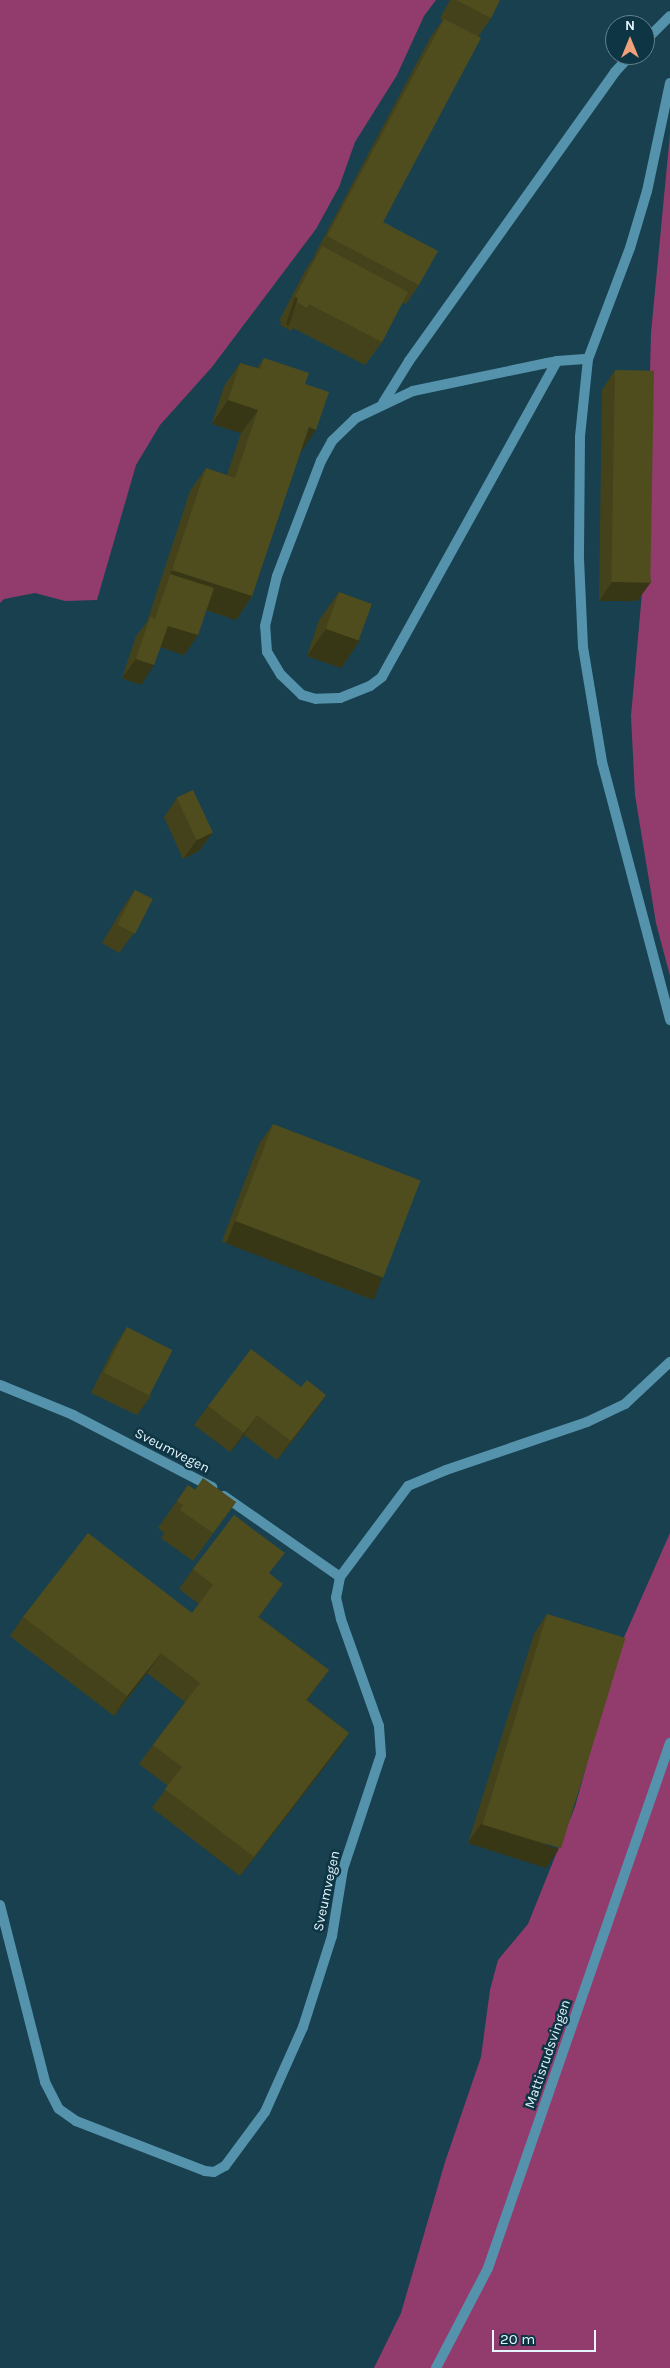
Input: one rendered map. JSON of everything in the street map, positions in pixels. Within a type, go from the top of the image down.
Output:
[{"type":"street","points":[[655,31],[670,16]]},
{"type":"street","points":[[383,403],[409,361],[614,72],[621,65]]},
{"type":"street","points":[[670,83],[645,200],[588,359],[580,437],[583,647],[602,762],[670,1020]]},
{"type":"street","points":[[557,361],[382,677],[370,686],[340,698],[316,699],[302,695],[291,686],[267,652],[265,642],[267,618],[277,576],[321,461],[332,441],[356,418],[383,403],[446,383],[557,361],[588,359]]},
{"type":"street","points":[[340,1577],[408,1486],[446,1470],[587,1422],[625,1404],[670,1362]]},
{"type":"street","name":"Sveumvegen","points":[[0,1385],[73,1415],[214,1488],[340,1577],[336,1598],[341,1619],[379,1726],[381,1756],[343,1869],[332,1936],[303,2027],[265,2112],[225,2166],[214,2172],[205,2171],[76,2121],[59,2109],[45,2082],[0,1905]]},
{"type":"street","name":"Mattisrudsvingen","points":[[436,2368],[488,2268],[670,1743]]},
{"type":"shaded area","points":[[0,0],[436,0],[424,16],[397,75],[355,142],[339,187],[316,229],[212,367],[160,425],[136,465],[97,600],[65,601],[35,593],[4,599],[0,603]]},
{"type":"shaded area","points":[[670,134],[670,976],[656,923],[635,795],[631,716],[645,559],[651,333]]},
{"type":"shaded area","points":[[670,1533],[670,2368],[374,2368],[401,2313],[445,2162],[481,2057],[490,1990],[498,1960],[528,1924],[575,1807],[618,1651]]},
{"type":"building","points":[[456,0],[500,0],[491,18]]},
{"type":"building","points":[[444,19],[481,38],[383,222],[438,251],[419,285],[327,236]]},
{"type":"building","points":[[322,246],[408,292],[382,342],[309,304],[307,308],[297,302],[298,298],[295,297]]},
{"type":"building","points":[[264,358],[309,373],[305,384],[329,392],[316,430],[309,427],[252,596],[172,570],[206,468],[235,478],[258,410],[228,400],[240,363],[260,369]]},
{"type":"building","points":[[615,370],[654,371],[650,583],[611,582]]},
{"type":"building","points":[[170,574],[214,588],[198,635],[168,626],[154,665],[136,659],[150,617],[155,619]]},
{"type":"building","points":[[339,592],[372,604],[359,641],[326,629]]},
{"type":"building","points":[[193,790],[213,833],[197,840],[177,798]]},
{"type":"building","points":[[135,890],[153,899],[135,934],[117,925]]},
{"type":"building","points":[[273,1124],[421,1181],[383,1278],[236,1221]]},
{"type":"building","points":[[127,1327],[172,1350],[149,1396],[104,1372]]},
{"type":"building","points":[[251,1349],[301,1387],[307,1380],[326,1395],[291,1441],[257,1415],[244,1433],[208,1406]]},
{"type":"building","points":[[203,1478],[236,1502],[213,1533],[180,1510],[183,1505],[177,1501],[188,1485],[195,1490]]},
{"type":"building","points":[[234,1515],[285,1553],[269,1573],[283,1584],[258,1617],[329,1670],[306,1700],[349,1733],[254,1857],[165,1789],[182,1767],[153,1745],[200,1683],[161,1653],[127,1696],[23,1617],[88,1533],[192,1613],[213,1585],[193,1569]]},
{"type":"building","points":[[547,1614],[625,1638],[561,1848],[483,1824]]}]
